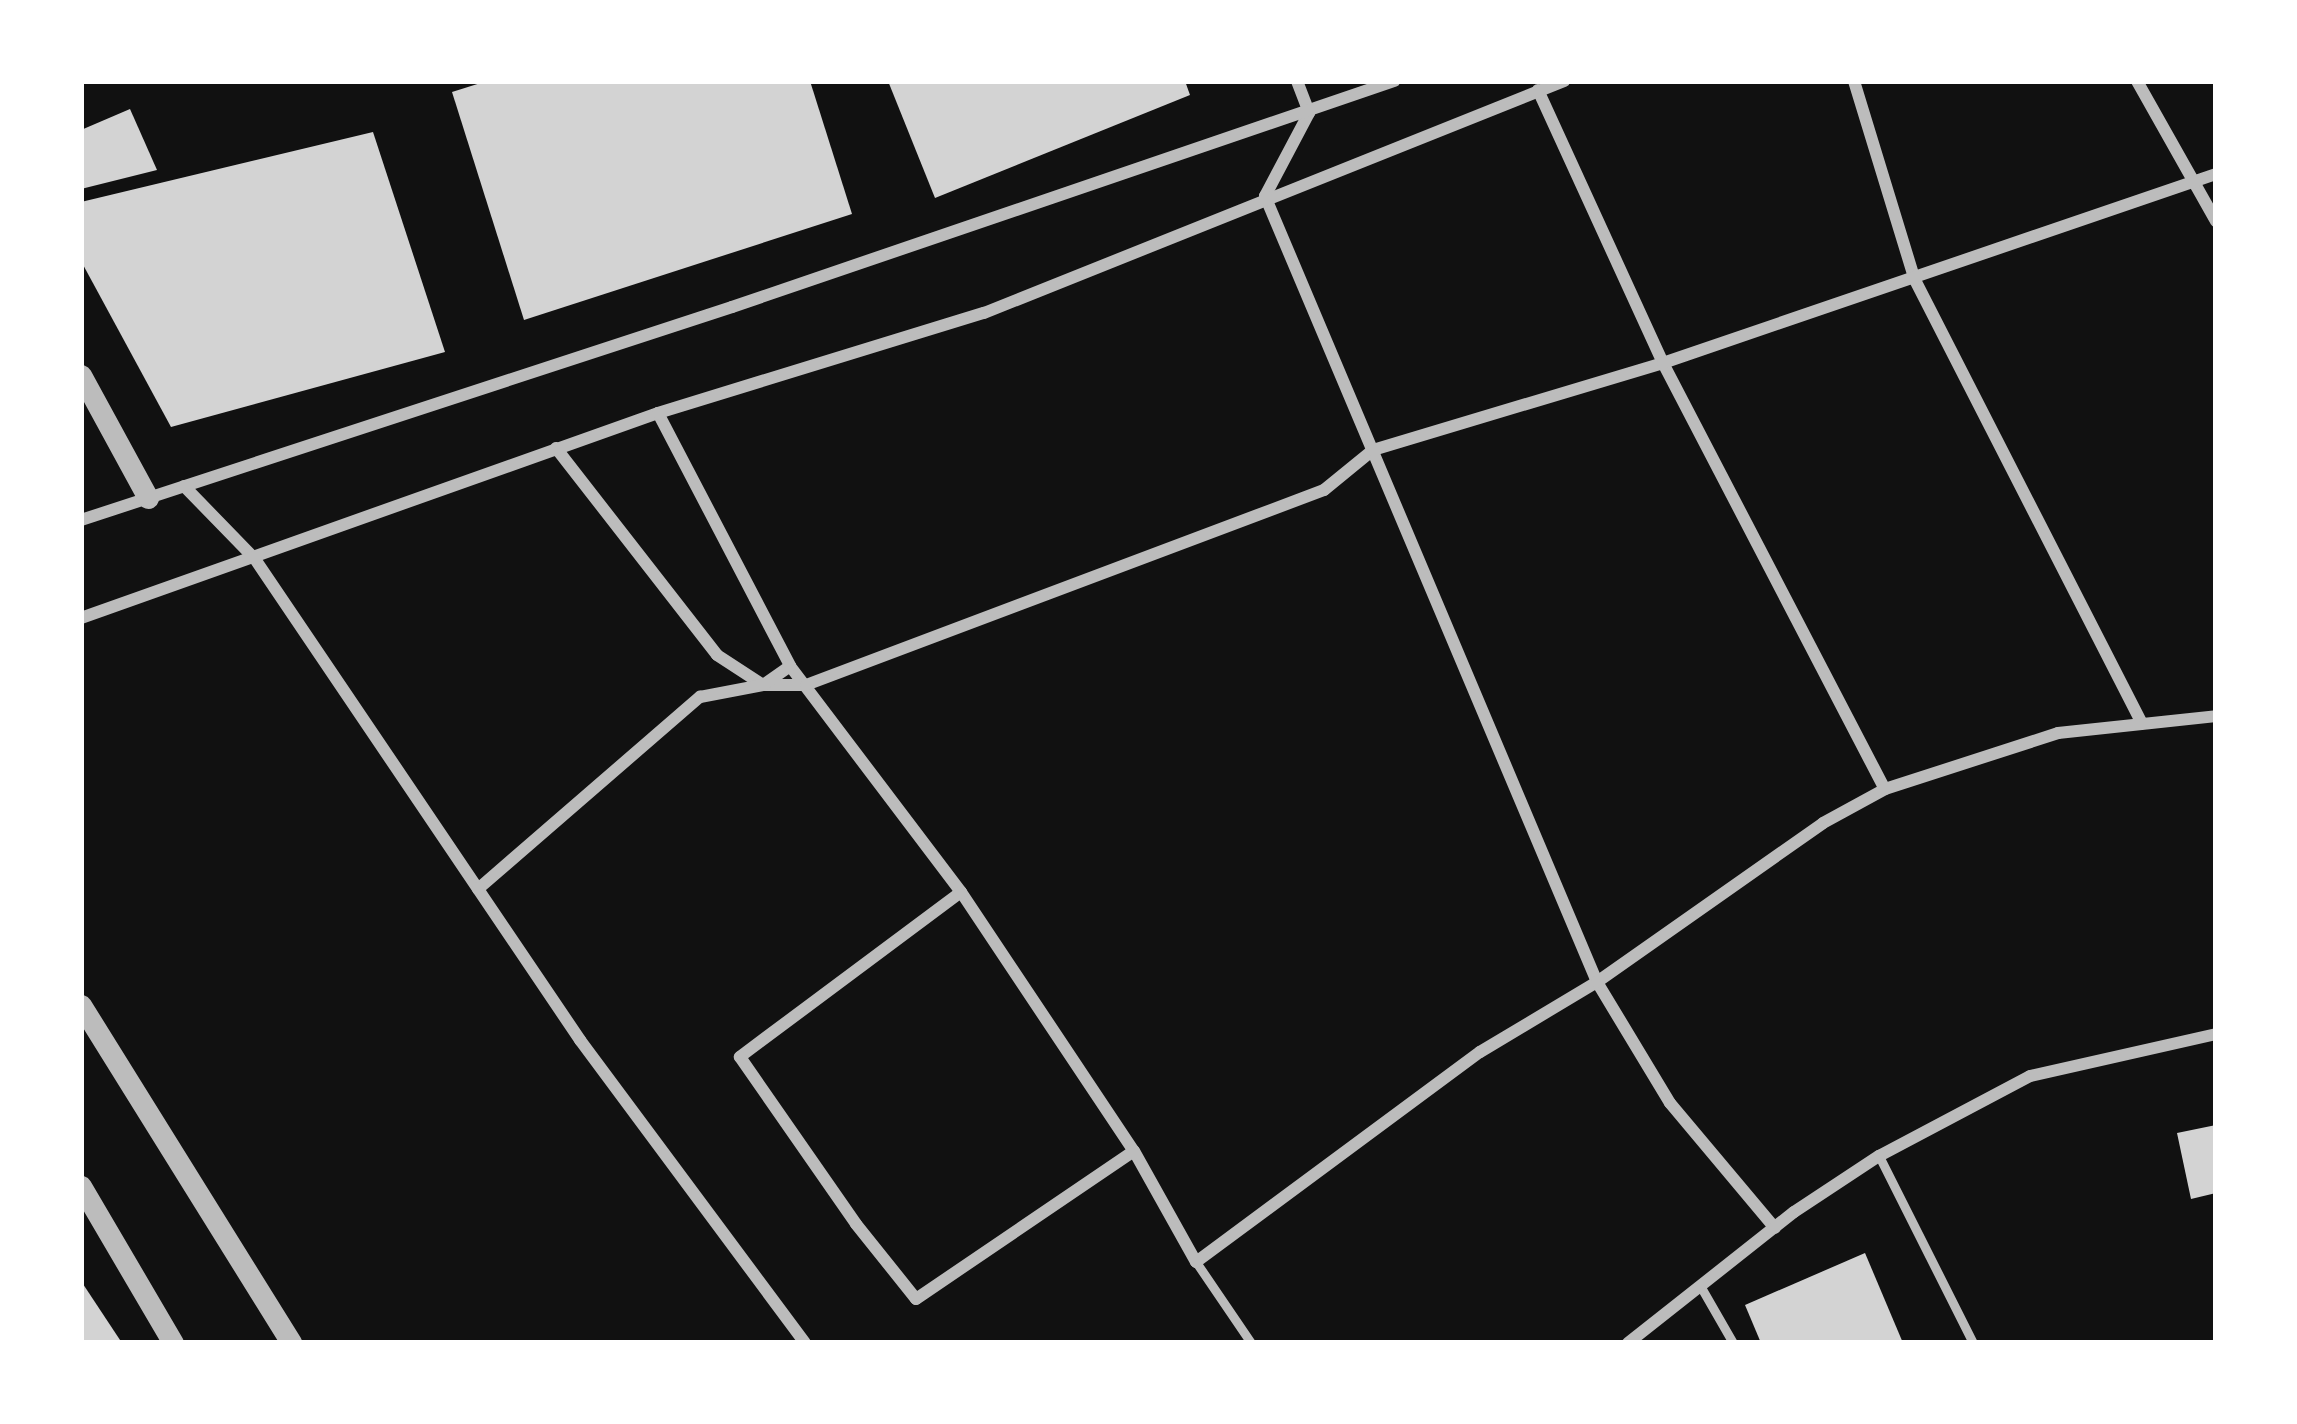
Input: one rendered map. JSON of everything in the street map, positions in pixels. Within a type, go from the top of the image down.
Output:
[{"type":"street","points":[[1264,196],[1309,113],[1297,81]]},
{"type":"street","points":[[81,520],[1394,81]]},
{"type":"street","points":[[81,618],[658,413],[984,313],[1264,196],[1564,81]]},
{"type":"street","points":[[1854,81],[1915,280],[2143,722]]},
{"type":"street","points":[[2138,81],[2216,221]]},
{"type":"street","points":[[1538,90],[1664,363],[1885,789]]},
{"type":"street","points":[[478,889],[700,697],[763,685],[806,686],[1324,490],[1373,450],[1664,363],[2216,174]]},
{"type":"street","points":[[1264,196],[1597,982],[1670,1103],[1774,1228]]},
{"type":"street","points":[[81,375],[148,498]]},
{"type":"street","points":[[658,413],[790,666],[961,892],[1134,1151],[1196,1262],[1480,1052],[1597,982],[1823,823],[1885,789],[2058,733],[2216,716]]},
{"type":"street","points":[[556,448],[717,656],[763,685]]},
{"type":"street","points":[[184,486],[254,560],[580,1040],[805,1343]]},
{"type":"street","points":[[763,685],[790,666]]},
{"type":"street","points":[[961,892],[740,1057],[856,1225],[916,1299],[1134,1151]]},
{"type":"street","points":[[81,1004],[291,1343]]},
{"type":"street","points":[[1628,1343],[1774,1228],[1879,1156],[2030,1076],[2216,1034]]},
{"type":"street","points":[[81,1186],[173,1343]]},
{"type":"lane","points":[[1879,1156],[1973,1343]]},
{"type":"lane","points":[[1196,1262],[1251,1343]]},
{"type":"lane","points":[[1702,1289],[1733,1343]]},
{"type":"building","points":[[487,81],[810,81],[852,214],[524,320],[452,92]]},
{"type":"building","points":[[888,81],[1185,81],[1190,95],[935,198]]},
{"type":"building","points":[[130,109],[157,170],[81,189],[81,130]]},
{"type":"building","points":[[373,132],[445,352],[171,427],[81,261],[81,202]]},
{"type":"building","points":[[2216,1125],[2216,1193],[2191,1199],[2177,1133]]},
{"type":"building","points":[[1865,1253],[1903,1343],[1761,1343],[1745,1305]]},
{"type":"building","points":[[81,1281],[122,1343],[81,1343]]}]
